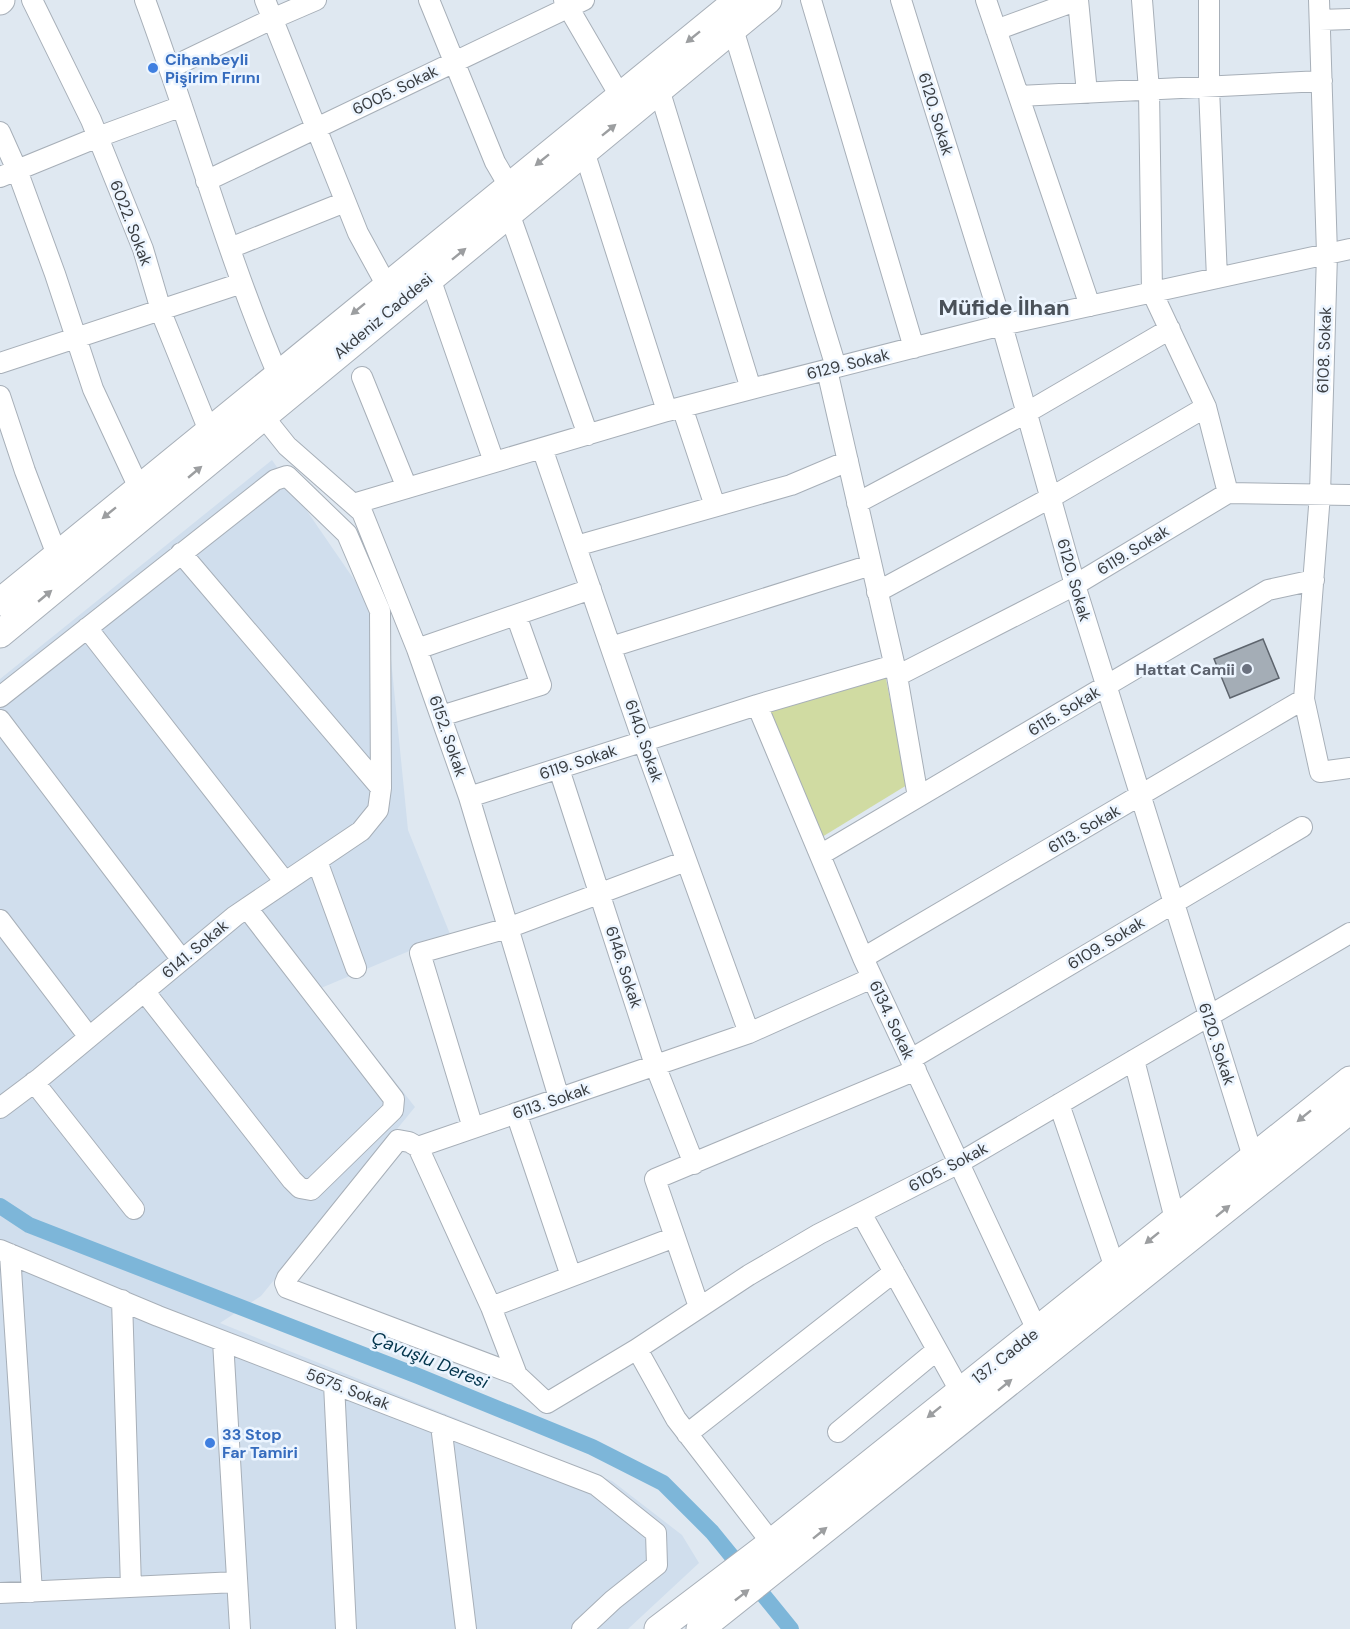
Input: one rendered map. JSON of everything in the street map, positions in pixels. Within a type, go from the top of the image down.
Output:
[{"type":"main road","name":"Akdeniz Caddesi","points":[[0,634],[214,441],[278,375],[738,0]]},
{"type":"main road","name":"Akdeniz Caddesi","points":[[0,602],[139,488],[214,441],[263,416],[768,0]]},
{"type":"main road","name":"137. Cadde","points":[[658,1629],[702,1616],[769,1554],[960,1391],[1350,1080]]},
{"type":"main road","name":"137. Cadde","points":[[769,1554],[1350,1110]]},
{"type":"street","name":"6022. Sokak","points":[[32,0],[98,137],[143,249],[161,310],[214,441]]},
{"type":"street","points":[[145,0],[242,283],[278,375]]},
{"type":"street","points":[[265,0],[358,233],[387,286]]},
{"type":"street","points":[[170,68],[316,0]]},
{"type":"street","points":[[429,0],[495,162],[509,186]]},
{"type":"street","points":[[811,0],[914,348]]},
{"type":"street","name":"6120. Sokak","points":[[901,0],[1002,325],[1075,585],[1253,1157]]},
{"type":"street","points":[[986,0],[1090,306]]},
{"type":"street","points":[[1142,0],[1149,90],[1152,292],[1206,406],[1228,493],[1350,495]]},
{"type":"street","points":[[1209,0],[1209,88],[1217,278]]},
{"type":"street","points":[[996,30],[1074,1],[1087,93]]},
{"type":"street","points":[[572,2],[620,96]]},
{"type":"street","name":"6005. Sokak","points":[[206,181],[454,62],[572,2]]},
{"type":"street","points":[[1319,10],[1350,19]]},
{"type":"street","name":"6108. Sokak","points":[[1319,10],[1327,254],[1320,494],[1304,699],[1320,772],[1350,768]]},
{"type":"street","points":[[733,29],[831,368],[848,461],[895,670],[918,797]]},
{"type":"street","points":[[1018,96],[1322,81]]},
{"type":"street","points":[[659,89],[751,389]]},
{"type":"street","points":[[8,174],[182,106]]},
{"type":"street","points":[[0,132],[8,174],[76,337],[93,389],[139,488]]},
{"type":"street","points":[[584,151],[674,409],[715,506]]},
{"type":"street","points":[[230,248],[345,202]]},
{"type":"street","points":[[509,213],[588,435]]},
{"type":"street","name":"6129. Sokak","points":[[353,504],[674,409],[831,368],[1002,325],[1350,249]]},
{"type":"street","points":[[430,278],[494,462]]},
{"type":"street","points":[[0,363],[242,283]]},
{"type":"street","points":[[857,503],[1026,413],[1170,329]]},
{"type":"street","points":[[362,377],[407,488]]},
{"type":"street","points":[[0,396],[57,555]]},
{"type":"street","points":[[878,592],[1050,498],[1206,406]]},
{"type":"street","name":"6152. Sokak","points":[[263,416],[286,446],[362,512],[417,649],[469,797],[560,1098]]},
{"type":"street","name":"6140. Sokak","points":[[542,448],[643,741],[749,1034]]},
{"type":"street","points":[[576,546],[791,485],[848,461]]},
{"type":"street","name":"6141. Sokak","points":[[0,1108],[247,908],[361,831],[378,810],[381,788],[380,611],[346,534],[287,476],[275,480],[181,553]]},
{"type":"street","name":"6119. Sokak","points":[[469,797],[757,705],[895,670],[1075,585],[1228,493]]},
{"type":"street","points":[[0,697],[181,553],[381,788]]},
{"type":"street","points":[[611,647],[871,566]]},
{"type":"street","name":"6115. Sokak","points":[[820,855],[1268,590],[1314,580]]},
{"type":"street","points":[[417,649],[591,589]]},
{"type":"street","points":[[441,716],[542,685],[516,615]]},
{"type":"street","points":[[87,628],[285,882]]},
{"type":"street","name":"6113. Sokak","points":[[863,958],[1304,699]]},
{"type":"street","name":"6134. Sokak","points":[[757,705],[863,958],[1037,1330]]},
{"type":"street","points":[[0,720],[182,960]]},
{"type":"street","name":"6146. Sokak","points":[[559,769],[655,1065],[694,1164]]},
{"type":"street","name":"6109. Sokak","points":[[675,1237],[655,1179],[694,1164],[913,1065],[1173,903],[1302,827]]},
{"type":"street","points":[[317,861],[357,968]]},
{"type":"street","points":[[473,1128],[420,953],[508,928],[686,861]]},
{"type":"street","points":[[144,991],[292,1180],[300,1188],[311,1190],[393,1110],[394,1099],[247,908]]},
{"type":"street","points":[[0,920],[89,1037]]},
{"type":"street","name":"6105. Sokak","points":[[517,1375],[547,1403],[637,1349],[749,1275],[819,1234],[959,1163],[1350,933]]},
{"type":"street","name":"6113. Sokak","points":[[517,1375],[287,1288],[285,1283],[287,1278],[398,1140],[418,1147],[749,1034],[873,978]]},
{"type":"street","points":[[1134,1060],[1175,1219]]},
{"type":"street","points":[[34,1082],[134,1209]]},
{"type":"street","points":[[1059,1104],[1115,1268]]},
{"type":"street","points":[[516,1113],[571,1276]]},
{"type":"street","points":[[418,1147],[491,1307],[517,1375]]},
{"type":"street","points":[[861,1213],[960,1391]]},
{"type":"street","points":[[491,1307],[675,1237],[699,1308]]},
{"type":"street","points":[[5,1252],[32,1592]]},
{"type":"street","name":"5675. Sokak","points":[[5,1252],[223,1341],[596,1485],[656,1533],[657,1564],[582,1629]]},
{"type":"street","points":[[687,1434],[894,1272]]},
{"type":"street","points":[[122,1300],[131,1587]]},
{"type":"street","points":[[223,1341],[240,1629]]},
{"type":"street","points":[[637,1349],[676,1419],[769,1554]]},
{"type":"street","points":[[838,1432],[937,1350]]},
{"type":"street","points":[[334,1384],[346,1629]]},
{"type":"street","points":[[441,1425],[466,1629]]},
{"type":"street","points":[[0,1593],[237,1582]]},
{"type":"shaded area","points":[[272,460],[388,629],[408,830],[450,934],[321,988],[415,1107],[261,1296],[220,1323],[612,1481],[682,1535],[699,1563],[628,1629],[0,1629],[0,679]]},
{"type":"green space","points":[[885,674],[907,785],[822,837],[765,708]]},
{"type":"building","name":"Hattat Camii","points":[[1263,639],[1279,678],[1230,698],[1214,659]]},
{"type":"waterway","name":"Çavuşlu Deresi","points":[[0,1206],[29,1225],[418,1376],[592,1447],[663,1483],[712,1532],[791,1629]]},
{"type":"place","name":"Cihanbeyli Pişirim Fırını","points":[[153,68]]},
{"type":"place","name":"Hattat Camii","points":[[1247,669]]},
{"type":"place","name":"33 Stop Far Tamiri","points":[[210,1443]]},
{"type":"district","name":"Müfide İlhan","points":[[1004,307]]}]
